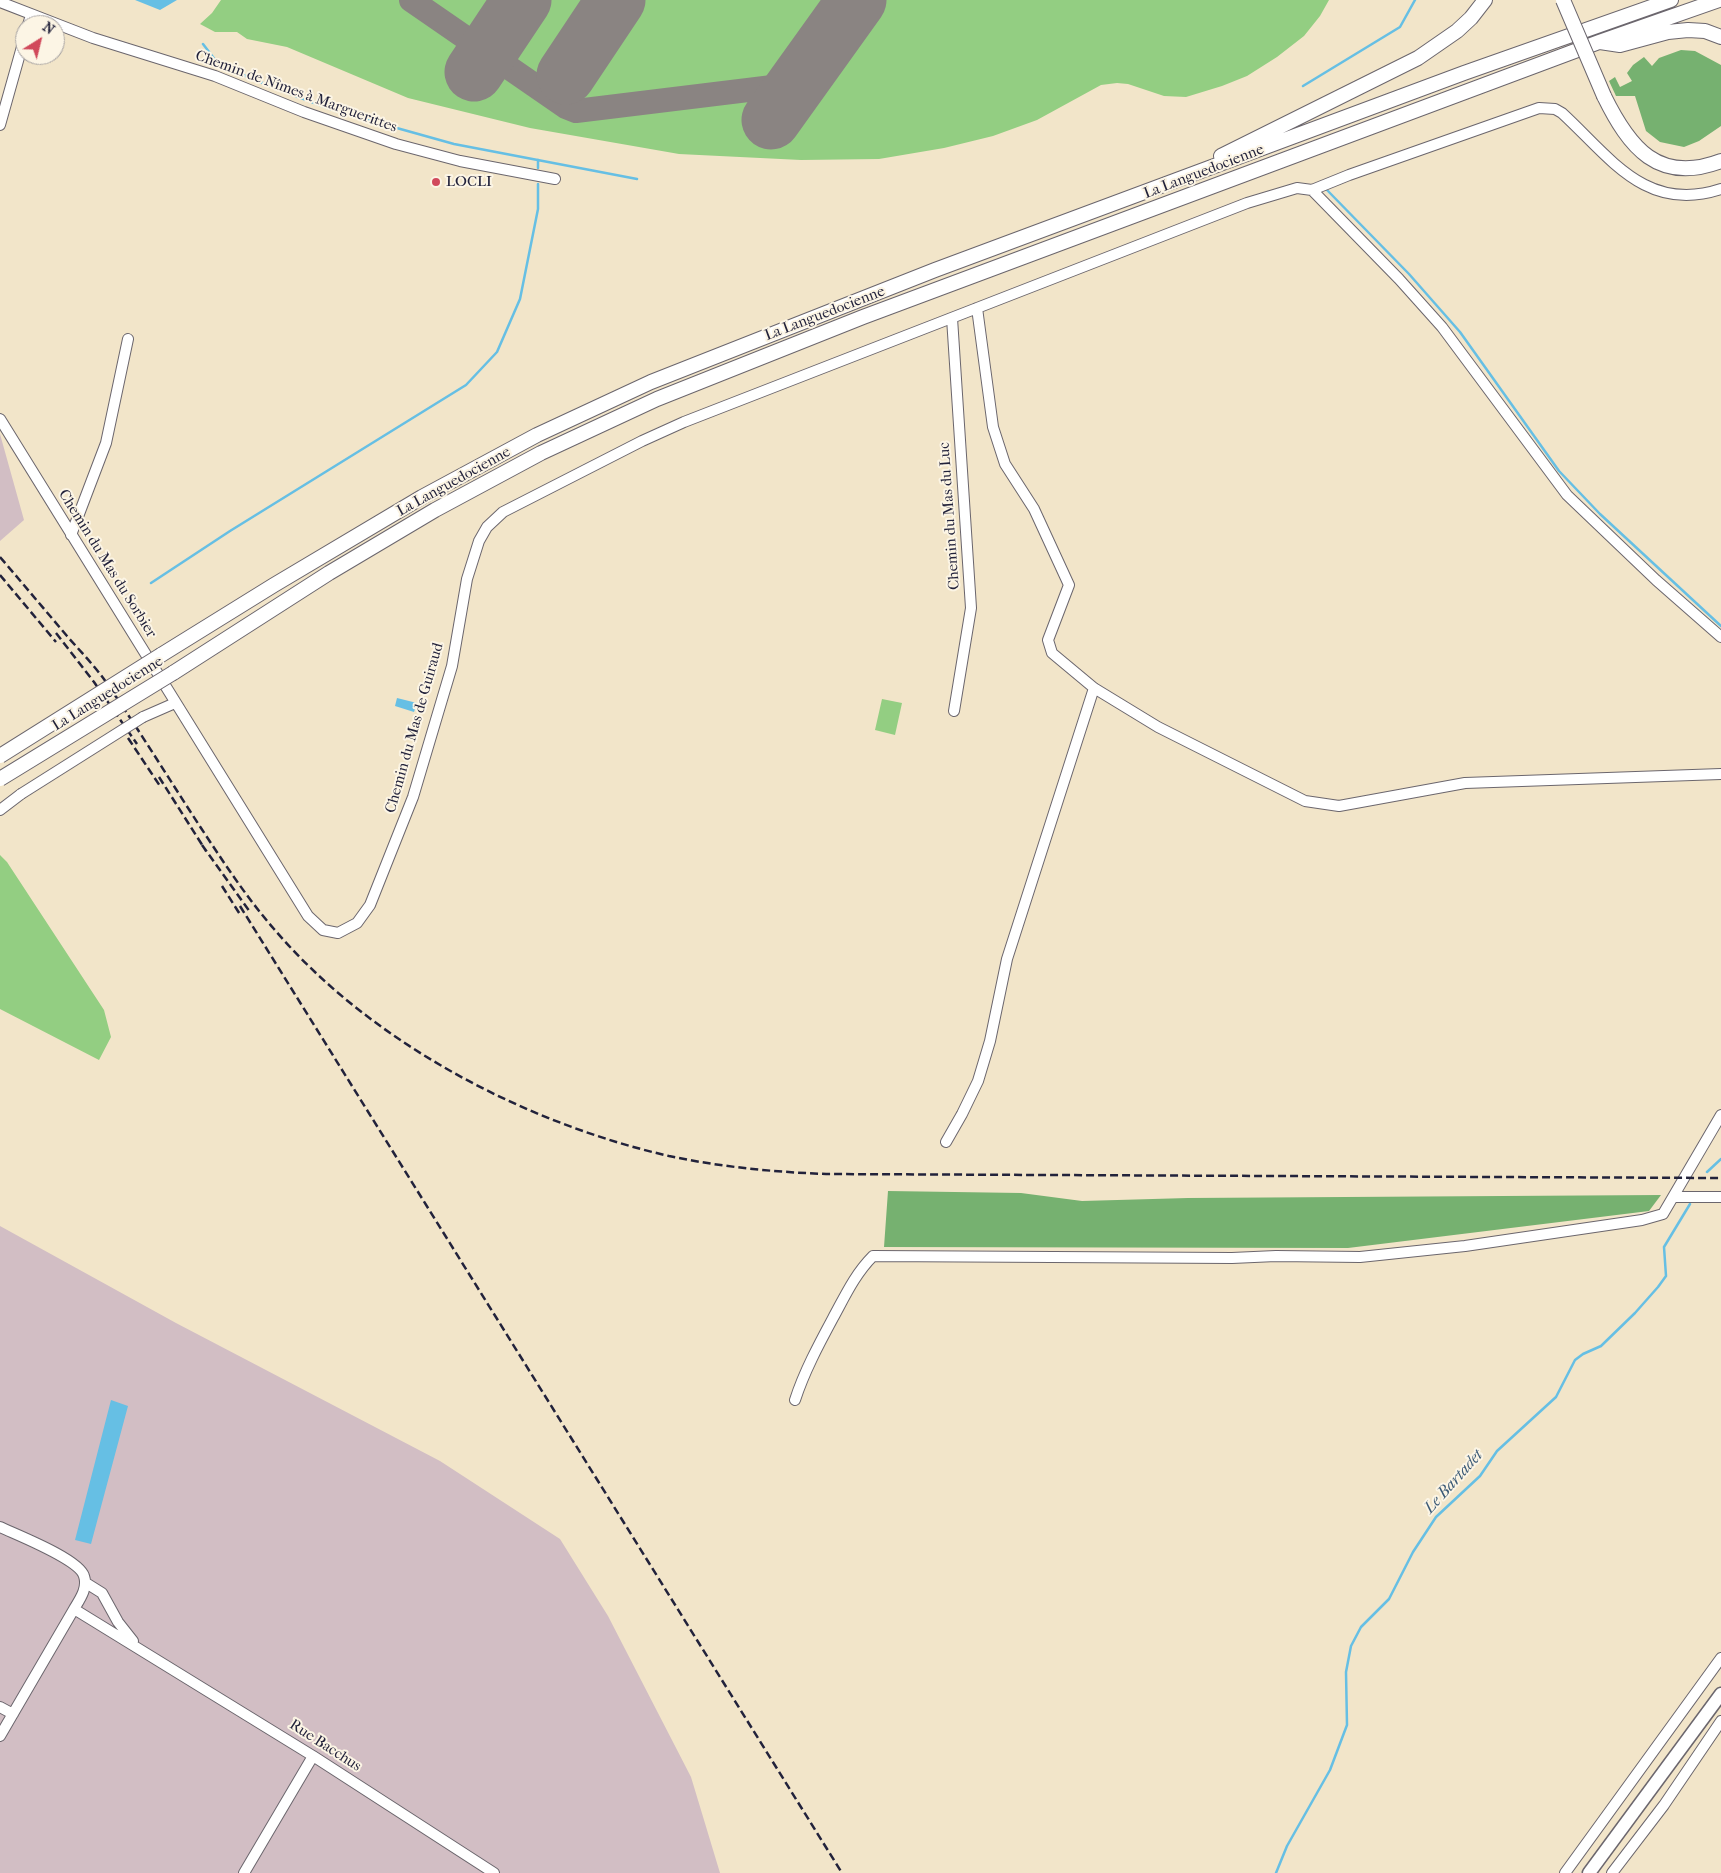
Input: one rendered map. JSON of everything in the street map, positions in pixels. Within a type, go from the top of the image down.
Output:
[{"type":"highway","points":[[1202,170],[1227,152],[1418,58],[1457,31],[1471,18],[1484,0]]},
{"type":"highway","points":[[1563,0],[1627,136],[1637,148],[1656,162],[1676,168],[1710,165],[1721,161]]},
{"type":"highway","points":[[1570,0],[1607,94],[1631,131],[1644,145],[1661,155],[1690,160],[1721,152]]},
{"type":"highway","name":"La Languedocienne","points":[[0,756],[322,556],[422,497],[580,414],[676,372],[855,300],[1492,63],[1671,0]]},
{"type":"highway","name":"La Languedocienne","points":[[0,780],[345,564],[435,510],[541,453],[656,399],[863,317],[1598,42],[1719,0]]},
{"type":"highway","points":[[1598,42],[1620,45],[1668,32],[1688,30],[1705,31],[1721,37]]},
{"type":"main road","points":[[1589,1873],[1721,1694]]},
{"type":"street","name":"Chemin de Nîmes à Marguerittes","points":[[0,2],[22,15]]},
{"type":"street","name":"Chemin de Nîmes à Marguerittes","points":[[65,31],[215,76],[304,112],[396,144],[460,162],[555,179]]},
{"type":"street","points":[[0,125],[17,65]]},
{"type":"street","points":[[1721,189],[1696,196],[1676,196],[1657,190],[1626,173],[1562,113],[1540,108],[1349,175],[1312,190],[1442,326],[1567,495],[1656,580],[1721,636]]},
{"type":"street","name":"Chemin du Mas de Guiraud","points":[[175,703],[308,916],[323,930],[338,933],[356,924],[370,904],[413,798],[452,666],[467,579],[479,541],[487,527],[503,512],[684,422],[1263,197],[1297,188],[1312,190]]},
{"type":"street","points":[[977,308],[993,427],[1005,464],[1034,510],[1068,585],[1048,640],[1052,652],[1094,688],[1158,727],[1306,801],[1339,806],[1465,783],[1721,774]]},
{"type":"street","name":"Chemin du Mas du Luc","points":[[952,318],[971,608],[954,710]]},
{"type":"street","points":[[71,535],[106,443],[128,339]]},
{"type":"street","name":"Chemin du Mas du Sorbier","points":[[0,419],[175,703]]},
{"type":"street","points":[[946,1142],[978,1081],[990,1041],[1007,959],[1094,688]]},
{"type":"street","points":[[0,810],[21,794],[143,717],[175,703]]},
{"type":"street","points":[[795,1400],[799,1386],[847,1292],[861,1268],[873,1256],[1360,1257],[1465,1246],[1642,1220],[1663,1214],[1721,1114]]},
{"type":"street","points":[[1674,1197],[1721,1197]]},
{"type":"street","name":"Rue Bacchus","points":[[0,1527],[75,1564],[85,1578],[102,1594],[118,1622],[138,1648]]},
{"type":"street","points":[[0,1736],[74,1609],[82,1594],[85,1578]]},
{"type":"street","name":"Rue Bacchus","points":[[74,1609],[313,1756],[494,1873]]},
{"type":"street","points":[[1565,1873],[1721,1658]]},
{"type":"street","points":[[0,1707],[13,1714]]},
{"type":"street","points":[[1612,1873],[1664,1805],[1721,1721]]},
{"type":"street","points":[[244,1873],[313,1756]]},
{"type":"shaded area","points":[[0,434],[24,520],[0,541]]},
{"type":"shaded area","points":[[0,1226],[176,1323],[440,1461],[560,1539],[608,1616],[691,1777],[720,1873],[0,1873]]},
{"type":"green space","points":[[221,0],[1329,0],[1320,16],[1304,36],[1277,57],[1247,76],[1186,97],[1164,96],[1128,84],[1101,85],[1037,120],[993,136],[944,148],[879,159],[801,160],[679,154],[530,128],[408,98],[287,47],[247,39],[237,32],[215,32],[200,24],[212,13]]},
{"type":"green space","points":[[1681,50],[1695,51],[1721,65],[1721,126],[1699,141],[1684,147],[1660,142],[1646,131],[1635,96],[1616,96],[1609,81],[1615,77],[1620,87],[1632,81],[1627,73],[1633,65],[1644,57],[1652,66],[1659,58]]},
{"type":"green space","points":[[882,699],[902,703],[895,735],[875,730]]},
{"type":"green space","points":[[0,855],[7,862],[104,1010],[111,1037],[99,1060],[0,1009]]},
{"type":"green space","points":[[888,1191],[1021,1193],[1082,1201],[1188,1198],[1661,1195],[1649,1211],[1348,1248],[884,1247]]},
{"type":"water","points":[[135,0],[177,0],[160,10]]},
{"type":"water","points":[[397,698],[417,703],[414,712],[395,706]]},
{"type":"water","points":[[111,1400],[128,1406],[91,1544],[75,1540]]},
{"type":"waterway","points":[[1303,86],[1400,27],[1415,0]]},
{"type":"waterway","points":[[203,44],[219,65],[336,111],[454,144],[637,179]]},
{"type":"waterway","points":[[538,160],[538,168]]},
{"type":"waterway","points":[[151,583],[230,531],[466,385],[497,352],[520,299],[538,209],[538,184]]},
{"type":"waterway","points":[[1326,189],[1409,274],[1460,332],[1559,471],[1600,514],[1721,626]]},
{"type":"waterway","name":"Le Bartadet","points":[[1707,1172],[1721,1159]]},
{"type":"waterway","name":"Le Bartadet","points":[[1276,1873],[1287,1846],[1330,1770],[1347,1725],[1346,1672],[1351,1646],[1361,1627],[1389,1599],[1413,1552],[1436,1517],[1480,1476],[1497,1451],[1556,1397],[1575,1360],[1601,1346],[1635,1313],[1658,1287],[1666,1276],[1664,1247],[1690,1204]]},
{"type":"taxiway","points":[[411,0],[566,107],[576,111],[797,84]]},
{"type":"taxiway","points":[[552,97],[566,75]]},
{"type":"runway","points":[[474,72],[522,0]]},
{"type":"runway","points":[[566,75],[616,0]]},
{"type":"runway","points":[[771,120],[857,0]]},
{"type":"railway","points":[[0,557],[92,664],[254,905],[313,970],[356,1008],[404,1042],[454,1073],[506,1100],[560,1123],[615,1141],[689,1160],[767,1170],[826,1174],[1721,1178]]},
{"type":"railway","points":[[0,575],[56,642]]},
{"type":"railway","points":[[56,633],[94,682],[137,744]]},
{"type":"railway","points":[[128,738],[160,786]]},
{"type":"railway","points":[[159,777],[206,851]]},
{"type":"railway","points":[[202,845],[250,912]]},
{"type":"railway","points":[[222,886],[241,916]]},
{"type":"railway","points":[[240,906],[842,1873]]},
{"type":"place","name":"LOCLI","points":[[436,182]]}]
